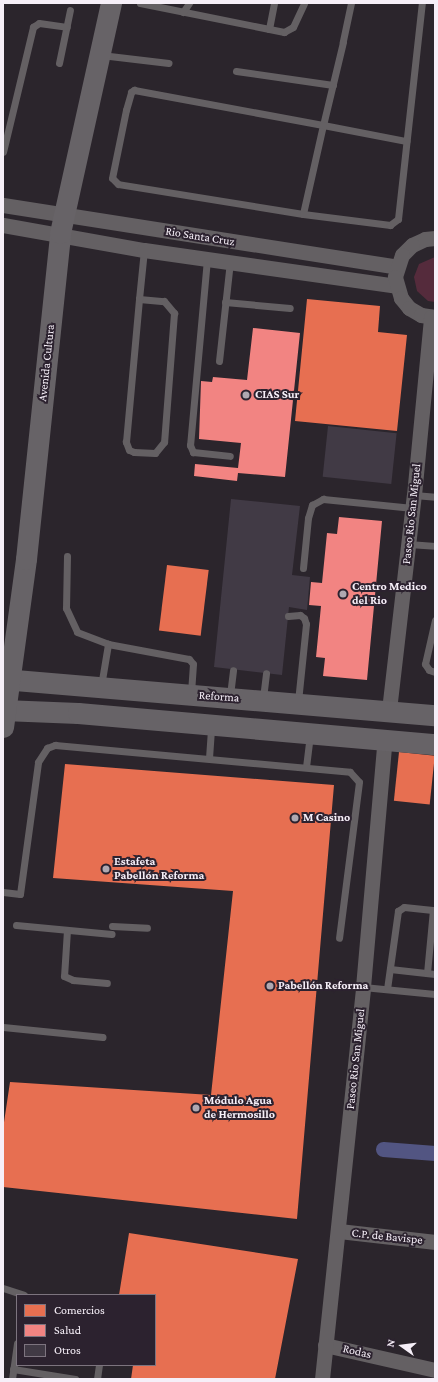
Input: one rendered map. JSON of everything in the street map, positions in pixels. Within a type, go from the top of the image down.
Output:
[{"type":"main road","name":"Avenida Cultura","points":[[4,715],[7,679],[62,224],[111,3]]},
{"type":"main road","name":"Reforma","points":[[7,679],[435,715]]},
{"type":"main road","points":[[302,732],[310,722],[373,724],[384,710]]},
{"type":"main road","points":[[4,715],[211,725],[394,739],[435,744]]},
{"type":"main road","points":[[394,739],[435,736]]},
{"type":"street","name":"Rio Santa Cruz","points":[[3,205],[144,250],[396,286]]},
{"type":"street","name":"Rio Santa Cruz","points":[[3,225],[62,224],[397,267]]},
{"type":"street","points":[[433,317],[409,308],[401,298],[396,286],[397,267],[402,255],[412,245],[425,239],[435,238]]},
{"type":"street","name":"Paseo Rio San Miguel","points":[[384,710],[408,544],[433,317]]},
{"type":"street","name":"Paseo Rio San Miguel","points":[[322,1379],[339,1231],[363,987],[394,739]]},
{"type":"street","name":"C.P. de Bavispe","points":[[339,1231],[435,1242]]},
{"type":"street","name":"Rodas","points":[[326,1345],[435,1370]]},
{"type":"lane","points":[[140,3],[268,30],[290,31],[304,3]]},
{"type":"lane","points":[[183,12],[189,3]]},
{"type":"lane","points":[[268,30],[274,3]]},
{"type":"lane","points":[[303,214],[352,3]]},
{"type":"lane","points":[[406,141],[134,90],[131,92],[111,175],[118,184],[303,214],[390,224],[395,222],[398,219],[422,3]]},
{"type":"lane","points":[[60,63],[70,10]]},
{"type":"lane","points":[[3,152],[33,27],[39,23],[67,27]]},
{"type":"lane","points":[[99,54],[168,63]]},
{"type":"lane","points":[[236,71],[333,85]]},
{"type":"lane","points":[[139,299],[164,301],[174,313],[164,442],[155,453],[134,452],[129,450],[126,442],[139,299],[144,250]]},
{"type":"lane","points":[[207,259],[190,445],[193,452],[230,456]]},
{"type":"lane","points":[[219,361],[230,262]]},
{"type":"lane","points":[[225,302],[290,308]]},
{"type":"lane","points":[[303,568],[308,518],[312,505],[323,499],[413,501],[435,497]]},
{"type":"lane","points":[[408,544],[435,546]]},
{"type":"lane","points":[[67,556],[66,608],[77,632],[108,644],[189,659],[193,664],[191,695]]},
{"type":"lane","points":[[288,616],[300,615],[304,618],[306,624],[298,704]]},
{"type":"lane","points":[[435,620],[425,664],[429,670],[435,672]]},
{"type":"lane","points":[[101,687],[108,644]]},
{"type":"lane","points":[[230,698],[233,670]]},
{"type":"lane","points":[[263,701],[266,673]]},
{"type":"lane","points":[[209,758],[211,725]]},
{"type":"lane","points":[[302,732],[306,767]]},
{"type":"lane","points":[[3,892],[20,894],[38,762],[47,748],[55,745],[350,772],[359,782],[339,938]]},
{"type":"lane","points":[[387,989],[390,969],[400,908],[434,910],[431,974],[390,969]]},
{"type":"lane","points":[[16,925],[67,930],[147,928]]},
{"type":"lane","points":[[67,930],[64,976],[73,980],[107,983]]},
{"type":"lane","points":[[363,987],[435,994]]},
{"type":"lane","points":[[3,1027],[102,1037]]},
{"type":"lane","points":[[3,1288],[21,1294]]},
{"type":"lane","points":[[12,1379],[16,1350]]},
{"type":"lane","points":[[97,1379],[99,1366]]},
{"type":"lane","points":[[13,1369],[75,1379]]},
{"type":"shaded area","points":[[435,257],[435,302],[428,301],[417,291],[414,277],[419,264]]},
{"type":"building: Comercios","points":[[307,299],[380,306],[378,332],[407,335],[397,431],[295,421]]},
{"type":"building: Comercios","points":[[167,565],[209,570],[201,636],[159,631]]},
{"type":"building: Comercios","points":[[399,752],[435,756],[430,804],[394,801]]},
{"type":"building: Comercios","name":"Pabellón Reforma","points":[[65,764],[334,785],[297,1219],[3,1187],[3,1129],[10,1082],[211,1095],[233,891],[53,878]]},
{"type":"building: Comercios","points":[[129,1233],[298,1259],[275,1379],[131,1379],[133,1366],[156,1366],[156,1294],[119,1294]]},
{"type":"building: Salud","name":"CIAS Sur","points":[[253,328],[300,333],[285,477],[238,473],[237,481],[194,476],[195,464],[238,468],[241,443],[199,439],[201,381],[212,382],[213,377],[247,380]]},
{"type":"building: Salud","name":"Centro Medico del Rio","points":[[339,517],[382,521],[367,680],[323,676],[325,658],[316,657],[321,606],[309,605],[311,582],[322,583],[327,533],[337,534]]},
{"type":"building: Otros","points":[[328,426],[397,433],[391,484],[323,477]]},
{"type":"building: Otros","points":[[231,499],[300,506],[292,575],[310,577],[307,610],[289,607],[282,675],[214,667]]},
{"type":"waterway","points":[[383,1149],[435,1153]]},
{"type":"place","name":"CIAS Sur","points":[[246,395]]},
{"type":"place","name":"Centro Medico del Rio","points":[[343,594]]},
{"type":"place","name":"M Casino","points":[[295,818]]},
{"type":"place","name":"Estafeta Pabellón Reforma","points":[[106,869]]},
{"type":"place","name":"Pabellón Reforma","points":[[270,986]]},
{"type":"place","name":"Módulo Agua de Hermosillo","points":[[196,1108]]}]
